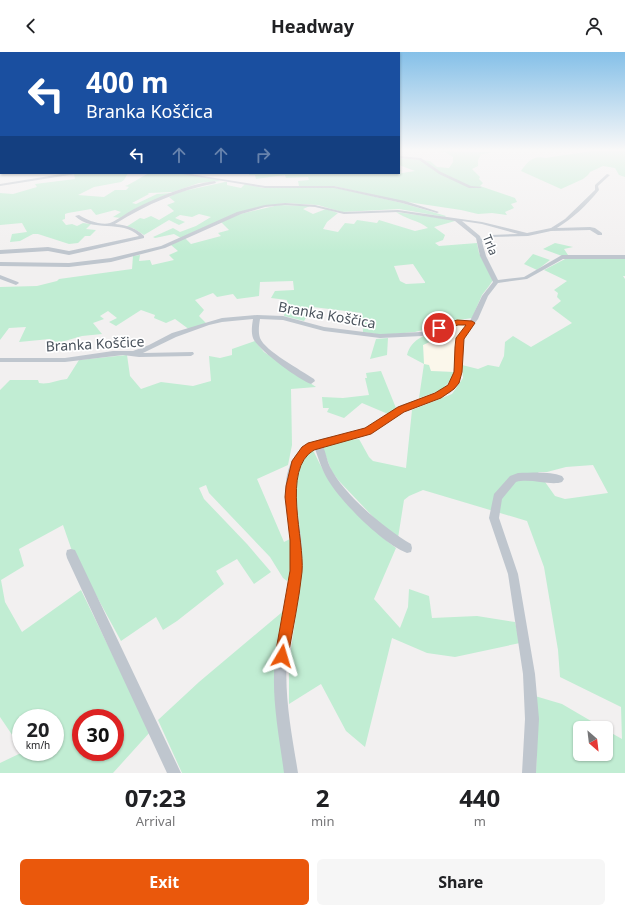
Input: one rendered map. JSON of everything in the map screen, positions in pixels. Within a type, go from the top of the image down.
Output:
[{"type":"street","points":[[112,224],[137,209],[197,185]]},
{"type":"street","name":"Trla","points":[[249,185],[265,187],[334,187],[409,204],[455,219],[476,235],[483,256],[496,282]]},
{"type":"street","points":[[465,185],[470,187],[480,187]]},
{"type":"street","points":[[551,230],[567,220],[590,198],[596,190],[597,185]]},
{"type":"street","points":[[0,264],[82,264],[118,258],[163,247],[239,213],[265,206],[278,205],[315,206],[344,213],[398,211],[488,224],[528,235]]},
{"type":"street","points":[[0,252],[48,249],[69,253],[142,237],[133,230],[112,224],[86,222],[77,216]]},
{"type":"street","points":[[479,242],[491,236],[528,235],[551,230],[588,228],[593,229],[600,234]]},
{"type":"street","points":[[291,773],[280,684],[283,644],[296,571],[296,540],[290,497],[291,486],[299,457],[305,450],[318,444],[367,432],[401,409],[447,391],[455,383],[457,377],[460,338],[475,319],[485,296],[496,282],[526,278],[562,257],[625,257]]},
{"type":"street","points":[[0,277],[16,283]]},
{"type":"street","points":[[257,317],[255,332],[259,342],[274,356],[311,381]]},
{"type":"street","name":"Branka Koščica","points":[[135,353],[174,335],[211,323],[257,317],[283,318],[324,329],[380,336],[422,334],[457,322],[472,323]]},
{"type":"street","name":"Branka Koščice","points":[[0,360],[66,360],[117,353],[135,353],[139,355],[190,354]]},
{"type":"street","points":[[318,444],[326,468],[340,489],[369,518],[397,542],[408,548]]},
{"type":"street","points":[[529,773],[532,719],[529,674],[513,574],[494,518],[498,497],[513,479],[518,477],[539,477],[559,479]]},
{"type":"street","points":[[71,554],[174,773]]},
{"type":"shaded area","points":[[458,324],[467,325],[455,345],[454,372],[431,371],[424,364],[423,345],[436,339],[442,329]]},
{"type":"green space","points":[[35,185],[107,185],[94,187],[78,195],[104,197],[115,190],[126,190],[129,187],[125,186],[128,185],[194,185],[173,192],[148,193],[149,194],[132,203],[136,204],[157,194],[171,193],[135,209],[121,218],[113,217],[121,212],[115,210],[96,215],[91,209],[65,214],[65,219],[62,220],[66,225],[72,224],[77,226],[83,223],[91,224],[86,229],[96,230],[90,236],[85,236],[78,243],[69,244],[38,234],[33,234],[20,241],[10,242],[12,234],[27,232],[22,223],[0,225],[0,193],[13,194],[37,187]]},
{"type":"green space","points":[[213,185],[227,185],[241,188],[244,185],[263,188],[332,187],[402,203],[446,216],[399,209],[342,212],[318,205],[285,203],[255,208],[181,238],[174,234],[155,238],[153,237],[173,228],[180,232],[196,226],[211,217],[199,214],[192,217],[180,215],[175,218],[185,222],[179,225],[169,220],[144,235],[133,228],[126,227],[140,218],[144,219],[151,216],[159,220],[174,211],[167,205],[175,202],[169,197],[179,192]]},
{"type":"green space","points":[[299,185],[481,185],[480,186],[515,198],[517,202],[511,204],[514,208],[505,212],[507,215],[492,213],[478,214],[401,201],[334,186],[299,186]]},
{"type":"green space","points":[[551,185],[571,185],[561,189]]},
{"type":"green space","points":[[279,205],[310,206],[303,209],[313,214],[326,209],[338,213],[327,222],[323,229],[338,232],[345,223],[354,224],[357,220],[377,223],[379,220],[415,231],[428,228],[396,212],[453,220],[455,221],[434,227],[445,235],[443,240],[435,243],[439,246],[477,243],[479,253],[493,280],[482,295],[472,318],[415,332],[382,335],[363,332],[362,313],[313,307],[304,321],[284,316],[287,300],[271,298],[275,291],[294,290],[293,281],[260,282],[259,296],[237,299],[233,294],[217,297],[213,293],[195,300],[204,310],[199,316],[206,323],[190,330],[175,319],[166,323],[154,318],[155,315],[141,310],[116,326],[109,322],[117,318],[108,311],[100,316],[104,319],[93,323],[102,334],[82,336],[51,345],[50,339],[19,342],[26,327],[9,328],[0,340],[0,287],[37,286],[57,281],[59,279],[132,269],[133,256],[140,255],[139,261],[150,260],[152,265],[174,260],[169,255],[178,251],[171,245],[185,238],[191,244],[221,236],[218,233],[229,230],[221,222],[240,214]],"holes":[[[413,264],[425,282],[406,284],[400,281],[394,266]]]},
{"type":"green space","points":[[555,243],[573,247],[564,249],[568,255],[562,256],[543,249]]},
{"type":"green space","points":[[533,254],[550,260],[537,270],[524,264]]},
{"type":"green space","points":[[625,258],[625,276],[623,276],[625,279],[625,773],[536,773],[537,744],[535,696],[562,704],[591,721],[573,721],[573,761],[613,761],[613,734],[622,739],[621,707],[560,677],[558,650],[544,567],[527,521],[423,490],[409,496],[404,500],[398,538],[379,523],[339,481],[332,472],[323,449],[334,443],[359,439],[369,457],[373,461],[406,468],[412,410],[452,394],[463,378],[462,365],[478,369],[488,365],[499,367],[504,356],[505,342],[513,336],[531,347],[572,323],[552,308],[561,301],[557,297],[558,293],[554,290],[567,281],[544,270],[565,259]],"holes":[[[593,465],[608,493],[565,499],[555,496],[538,472],[547,472],[566,467]]]},
{"type":"green space","points":[[442,329],[436,339],[423,345],[424,364],[407,355],[409,349],[416,341]]},
{"type":"green space","points":[[388,338],[387,355],[370,359],[376,339]]},
{"type":"green space","points":[[255,341],[264,352],[316,387],[291,389],[292,445],[288,465],[257,479],[284,542],[290,539],[292,566],[290,576],[287,581],[283,578],[270,557],[209,493],[206,485],[199,488],[204,499],[247,544],[271,572],[254,584],[237,559],[216,571],[224,584],[177,621],[163,630],[156,617],[121,641],[72,551],[63,525],[19,549],[24,566],[1,580],[5,602],[22,632],[81,590],[150,732],[124,761],[124,709],[72,709],[72,761],[124,761],[113,773],[0,773],[0,763],[12,757],[12,761],[64,761],[64,709],[12,709],[12,735],[0,717],[0,390],[10,380],[38,380],[39,383],[49,383],[67,379],[79,360],[127,355],[130,376],[141,389],[161,382],[193,386],[211,381],[209,356],[220,358],[232,355],[232,349]]},
{"type":"green space","points":[[424,364],[429,365],[431,371],[454,372],[448,383],[441,390],[419,398]]},
{"type":"green space","points":[[381,371],[396,408],[388,414],[362,403],[344,418],[327,412],[329,408],[323,408],[322,397],[343,398],[369,395],[365,378],[367,378],[366,373]]},
{"type":"green space","points":[[313,450],[326,475],[348,504],[367,524],[396,548],[374,599],[400,628],[408,607],[409,589],[429,596],[432,618],[477,616],[515,622],[520,643],[455,657],[427,653],[392,638],[365,747],[346,731],[321,684],[289,704],[289,662],[300,588],[301,543],[295,488],[299,465],[306,455]]},
{"type":"green space","points":[[287,608],[275,651],[275,689],[288,773],[182,773],[158,720],[199,682]]},
{"type":"route","points":[[282,656],[296,571],[296,540],[290,497],[293,475],[299,457],[311,446],[367,432],[381,424],[401,409],[438,396],[447,391],[455,383],[457,377],[460,338],[472,323],[457,322],[439,328]]}]
